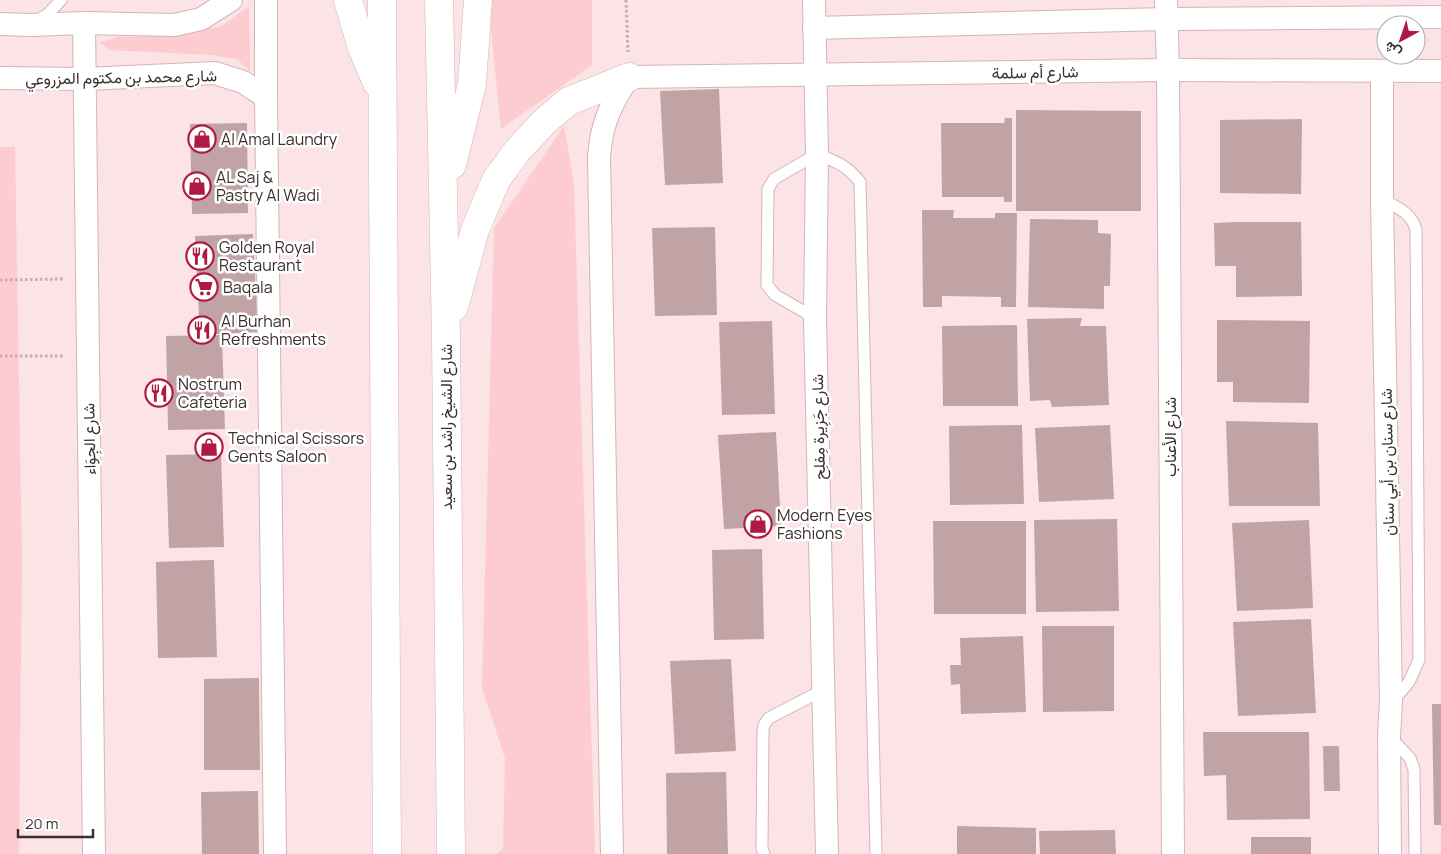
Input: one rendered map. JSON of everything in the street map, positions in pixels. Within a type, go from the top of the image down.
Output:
[{"type":"main road","points":[[348,0],[362,48],[382,94]]},
{"type":"main road","points":[[382,0],[387,854]]},
{"type":"main road","name":"شارع الشيخ راشد بن سعيد","points":[[439,0],[446,337],[451,854]]},
{"type":"main road","points":[[443,200],[472,84],[478,0]]},
{"type":"main road","points":[[446,337],[475,230],[496,180],[518,150],[540,126],[569,100],[629,77]]},
{"type":"street","points":[[0,24],[174,25],[201,20],[231,0]]},
{"type":"street","points":[[266,0],[275,854]]},
{"type":"street","name":"شارع جَزِيرة مِفلِح","points":[[814,0],[816,154],[815,318],[827,854]]},
{"type":"street","points":[[814,28],[1166,10],[1373,9],[1441,17]]},
{"type":"street","name":"شارع الأعناب","points":[[1166,10],[1168,70],[1173,854]]},
{"type":"street","name":"شارع الجِوَاء","points":[[84,23],[94,854]]},
{"type":"street","name":"شارع أم سلمة","points":[[629,77],[1168,70],[1441,71]]},
{"type":"street","name":"شارع سنان بن أبي سنان","points":[[1382,71],[1382,199],[1391,702],[1389,736],[1390,854]]},
{"type":"street","name":"شارع محمد بن مكتوم المزروعي","points":[[0,78],[85,79],[216,73],[243,82],[266,97]]},
{"type":"street","points":[[612,854],[599,157],[600,138],[606,118],[614,98],[629,77]]},
{"type":"lane","points":[[31,25],[48,14],[62,0]]},
{"type":"lane","points":[[815,318],[771,291],[767,285],[767,266],[768,189],[770,184],[774,179],[816,154],[841,163],[860,182],[876,854]]},
{"type":"lane","points":[[1382,199],[1407,214],[1414,222],[1416,229],[1419,660],[1409,682],[1391,702]]},
{"type":"lane","points":[[764,854],[762,838],[764,725],[769,718],[823,690]]},
{"type":"lane","points":[[1389,736],[1410,758],[1414,769],[1415,854]]},
{"type":"path","points":[[626,0],[629,77]]},
{"type":"path","points":[[0,280],[87,279]]},
{"type":"path","points":[[0,356],[88,356]]},
{"type":"shaded area","points":[[490,0],[592,0],[592,65],[501,129],[489,9]]},
{"type":"shaded area","points":[[249,6],[250,71],[237,59],[211,55],[109,50],[100,42],[118,37],[152,36],[220,27]]},
{"type":"shaded area","points":[[564,126],[574,184],[595,854],[497,854],[503,848],[505,759],[482,688],[494,228]]},
{"type":"shaded area","points":[[0,147],[15,147],[22,561],[19,854],[0,854]]},
{"type":"building","points":[[719,89],[723,183],[665,185],[660,91]]},
{"type":"building","points":[[1016,110],[1141,111],[1141,211],[1016,211]]},
{"type":"building","points":[[1005,118],[1012,118],[1012,202],[1004,202],[1004,197],[942,197],[941,123],[1004,123]]},
{"type":"building","points":[[1302,119],[1301,194],[1220,193],[1220,120]]},
{"type":"building","points":[[247,123],[248,213],[192,214],[190,124]]},
{"type":"building","points":[[922,210],[954,210],[953,218],[995,218],[995,213],[1017,213],[1016,307],[1001,307],[1001,297],[942,296],[942,307],[923,307]]},
{"type":"building","points":[[1030,219],[1098,220],[1098,233],[1111,234],[1110,286],[1104,286],[1104,309],[1028,307]]},
{"type":"building","points":[[1301,222],[1302,296],[1236,297],[1236,266],[1215,266],[1214,223]]},
{"type":"building","points":[[715,227],[717,315],[655,316],[652,228]]},
{"type":"building","points":[[253,234],[258,332],[200,335],[195,236]]},
{"type":"building","points":[[1082,318],[1080,326],[1106,326],[1109,405],[1052,407],[1050,400],[1030,401],[1027,319]]},
{"type":"building","points":[[1217,320],[1310,321],[1309,403],[1233,402],[1233,382],[1217,382]]},
{"type":"building","points":[[772,321],[775,414],[722,415],[719,322]]},
{"type":"building","points":[[1017,325],[1018,406],[943,406],[942,326]]},
{"type":"building","points":[[222,335],[225,429],[168,430],[166,336]]},
{"type":"building","points":[[1226,421],[1318,423],[1320,506],[1229,506]]},
{"type":"building","points":[[1022,425],[1024,504],[950,505],[949,426]]},
{"type":"building","points":[[1110,425],[1114,499],[1039,502],[1035,428]]},
{"type":"building","points":[[776,432],[781,526],[724,529],[718,435]]},
{"type":"building","points":[[221,454],[224,547],[169,548],[166,455]]},
{"type":"building","points":[[1117,519],[1119,611],[1036,612],[1034,520]]},
{"type":"building","points":[[1309,520],[1313,608],[1237,611],[1232,523]]},
{"type":"building","points":[[933,521],[1026,521],[1026,614],[934,614]]},
{"type":"building","points":[[762,549],[764,639],[714,640],[712,550]]},
{"type":"building","points":[[214,560],[217,657],[158,658],[156,562]]},
{"type":"building","points":[[1311,619],[1316,713],[1238,716],[1233,622]]},
{"type":"building","points":[[1042,626],[1114,626],[1114,711],[1043,712]]},
{"type":"building","points":[[1023,636],[1026,712],[961,714],[960,684],[951,685],[950,665],[961,665],[960,638]]},
{"type":"building","points":[[731,659],[736,751],[675,754],[670,661]]},
{"type":"building","points":[[259,678],[260,770],[204,770],[204,679]]},
{"type":"building","points":[[1432,704],[1441,704],[1441,825],[1434,825]]},
{"type":"building","points":[[1203,732],[1309,732],[1310,819],[1227,820],[1226,775],[1204,776]]},
{"type":"building","points":[[1323,746],[1339,746],[1340,791],[1324,791]]},
{"type":"building","points":[[726,772],[728,854],[667,854],[666,773]]},
{"type":"building","points":[[258,791],[259,854],[202,854],[201,792]]},
{"type":"building","points":[[957,826],[1036,828],[1036,854],[957,854]]},
{"type":"building","points":[[1115,830],[1116,854],[1040,854],[1039,831]]},
{"type":"building","points":[[1251,837],[1311,837],[1311,854],[1251,854]]},
{"type":"place","name":"Al Amal Laundry","points":[[202,139]]},
{"type":"place","name":"AL Saj & Pastry Al Wadi","points":[[197,186]]},
{"type":"place","name":"Golden Royal Restaurant","points":[[200,256]]},
{"type":"place","name":"Baqala","points":[[204,287]]},
{"type":"place","name":"Al Burhan Refreshments","points":[[202,330]]},
{"type":"place","name":"Nostrum Cafeteria","points":[[159,393]]},
{"type":"place","name":"Technical Scissors Gents Saloon","points":[[209,447]]},
{"type":"place","name":"Modern Eyes Fashions","points":[[758,524]]}]
